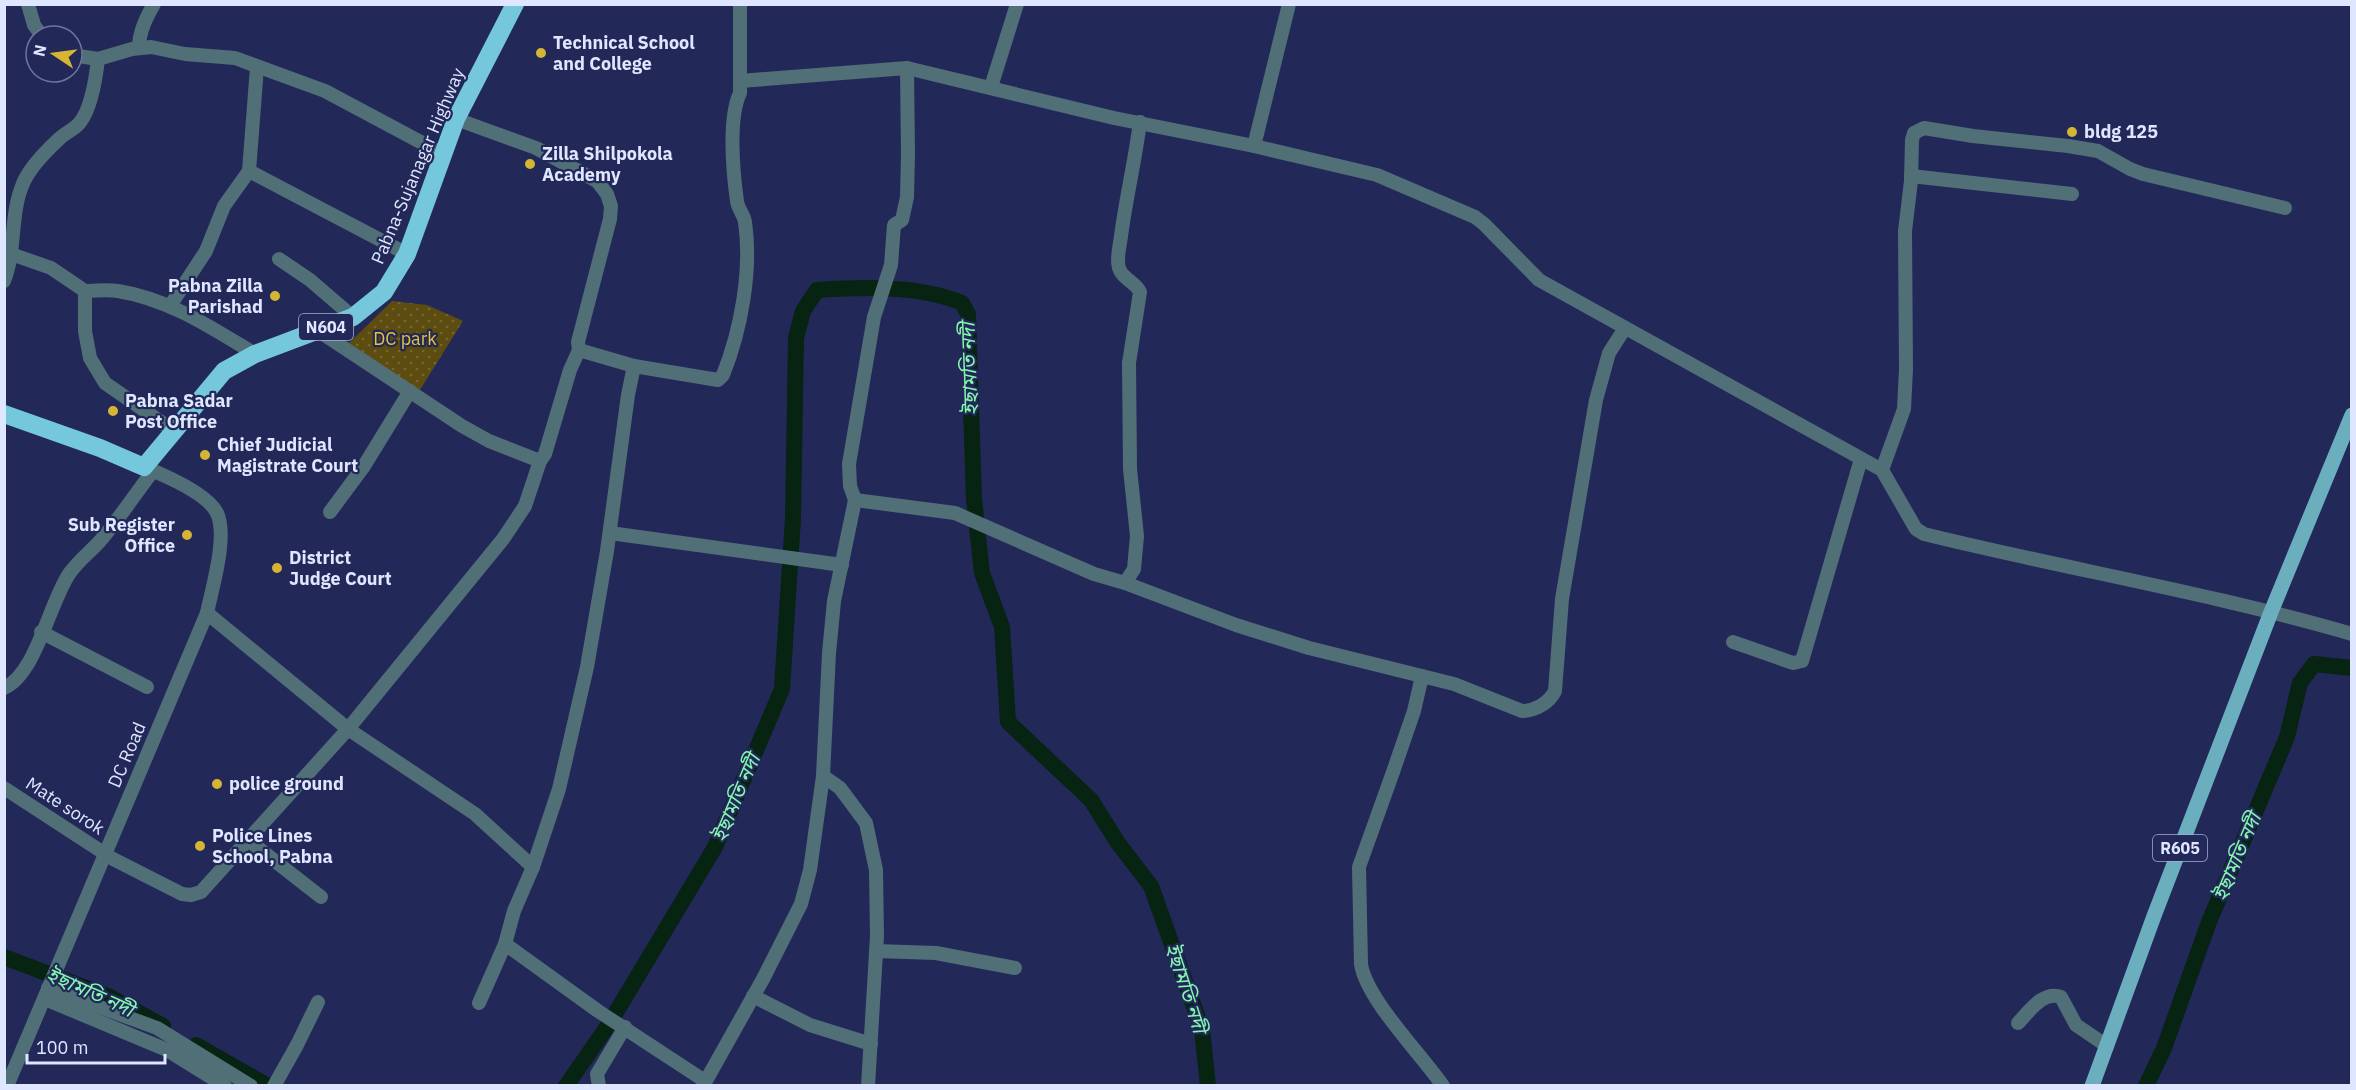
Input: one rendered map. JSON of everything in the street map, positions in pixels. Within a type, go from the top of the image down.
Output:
[{"type":"highway","name":"Pabna-Sujanagar Highway","points":[[148,469],[174,430],[224,371],[255,354],[353,316],[384,292],[407,254],[456,119],[515,4]]},
{"type":"highway","points":[[4,414],[100,448],[148,469]]},
{"type":"main road","name":"R605","points":[[2092,1086],[2154,916],[2271,612],[2352,415]]},
{"type":"street","points":[[28,4],[34,24]]},
{"type":"street","points":[[139,48],[139,39],[154,4]]},
{"type":"street","points":[[579,350],[634,366],[718,380],[725,370],[743,304],[747,271],[745,219],[737,203],[732,127],[736,102],[740,93],[740,4]]},
{"type":"street","points":[[992,87],[1017,4]]},
{"type":"street","points":[[1254,146],[1289,4]]},
{"type":"street","points":[[84,57],[98,59],[151,47],[185,54],[235,58],[325,91],[444,154]]},
{"type":"street","points":[[4,281],[11,254],[14,221],[22,185],[44,155],[82,120],[95,80],[98,59]]},
{"type":"street","points":[[170,306],[206,251],[224,206],[249,171],[257,67]]},
{"type":"street","points":[[740,81],[907,68],[1114,118],[1254,146],[1377,175],[1475,217],[1539,280],[1882,470],[1916,529],[1924,534],[2271,612],[2352,634]]},
{"type":"street","points":[[505,944],[704,1083],[801,904],[810,870],[824,776],[829,653],[834,601],[855,500],[850,486],[849,464],[874,317],[891,265],[894,225],[902,220],[907,197],[907,68]]},
{"type":"street","points":[[321,897],[248,840],[348,729],[503,539],[525,506],[540,461],[545,454],[570,370],[579,350],[578,342],[609,219],[611,206],[597,181],[536,148],[456,119]]},
{"type":"street","points":[[1125,583],[1134,569],[1137,536],[1130,469],[1129,363],[1140,292],[1137,286],[1128,281],[1119,270],[1118,258],[1125,203],[1140,123]]},
{"type":"street","points":[[1882,470],[1904,409],[1905,231],[1914,133],[1924,128],[2098,151],[2143,174],[2285,208]]},
{"type":"street","points":[[249,171],[407,254]]},
{"type":"street","points":[[1911,176],[2072,194]]},
{"type":"street","points":[[11,254],[51,268],[85,291],[117,291],[170,306],[197,318],[255,354]]},
{"type":"street","points":[[279,259],[310,280],[353,316]]},
{"type":"street","points":[[85,291],[85,331],[90,358],[105,383],[174,430]]},
{"type":"street","points":[[855,500],[956,513],[1094,574],[1125,583],[1236,625],[1310,648],[1454,684],[1522,711],[1532,711],[1552,697],[1555,691],[1562,598],[1574,540],[1596,400],[1609,353],[1625,328]]},
{"type":"street","points":[[317,330],[489,441],[540,461]]},
{"type":"street","points":[[479,1003],[505,944],[514,910],[533,867],[559,789],[587,667],[610,533],[628,395],[634,366]]},
{"type":"street","points":[[330,512],[363,466],[410,391]]},
{"type":"street","points":[[1733,642],[1793,663],[1802,661],[1861,459]]},
{"type":"street","points":[[4,688],[19,678],[35,649],[69,574],[101,539],[148,469]]},
{"type":"street","name":"DC Road","points":[[8,1086],[60,958],[108,856],[207,613],[218,556],[220,525],[216,513],[211,505],[177,480],[148,469]]},
{"type":"street","points":[[610,533],[842,565]]},
{"type":"street","points":[[207,613],[348,729],[475,814],[533,867]]},
{"type":"street","points":[[41,632],[147,687]]},
{"type":"street","points":[[1422,676],[1414,711],[1394,772],[1359,867],[1359,934],[1362,972],[1402,1034],[1443,1086]]},
{"type":"street","points":[[824,776],[840,788],[866,823],[876,870],[876,951],[868,1086]]},
{"type":"street","name":"Mate sorok","points":[[4,788],[108,856],[178,893],[191,896],[201,892],[248,840]]},
{"type":"street","points":[[876,951],[936,953],[1015,968]]},
{"type":"street","points":[[46,993],[167,1050],[225,1086]]},
{"type":"street","points":[[46,993],[157,1028],[251,1086]]},
{"type":"street","points":[[2018,1023],[2046,996],[2055,994],[2061,997],[2076,1025],[2108,1046]]},
{"type":"street","points":[[753,996],[810,1025],[870,1044]]},
{"type":"street","points":[[277,1081],[318,1002]]},
{"type":"street","points":[[599,1086],[597,1074],[624,1027]]},
{"type":"green space","name":"DC park","points":[[392,301],[427,305],[463,321],[418,393],[349,343]]},
{"type":"waterway","name":"ইছামতি নদী","points":[[566,1086],[609,1024],[715,847],[782,689],[793,518],[796,338],[803,311],[817,290],[853,288],[928,293],[962,303],[968,314],[974,499],[982,573],[1002,627],[1008,722],[1091,800],[1118,843],[1151,886],[1202,1029],[1208,1086]]},
{"type":"waterway","name":"ইছামতি নদী","points":[[2146,1086],[2164,1048],[2209,922],[2287,737],[2300,683],[2314,664],[2352,668]]},
{"type":"waterway","name":"ইছামতি নদী","points":[[4,957],[110,997],[163,1026]]},
{"type":"waterway","name":"ইছামতি নদী","points":[[196,1045],[268,1086]]},
{"type":"place","name":"Technical School and College","points":[[541,53]]},
{"type":"place","name":"bldg 125","points":[[2072,132]]},
{"type":"place","name":"Zilla Shilpokola Academy","points":[[530,164]]},
{"type":"place","name":"Pabna Zilla Parishad","points":[[275,296]]},
{"type":"place","name":"Pabna Sadar Post Office","points":[[113,411]]},
{"type":"place","name":"Chief Judicial Magistrate Court","points":[[205,455]]},
{"type":"place","name":"Sub Register Office","points":[[187,535]]},
{"type":"place","name":"District Judge Court","points":[[277,568]]},
{"type":"place","name":"police ground","points":[[217,784]]},
{"type":"place","name":"Police Lines School, Pabna","points":[[200,846]]}]
